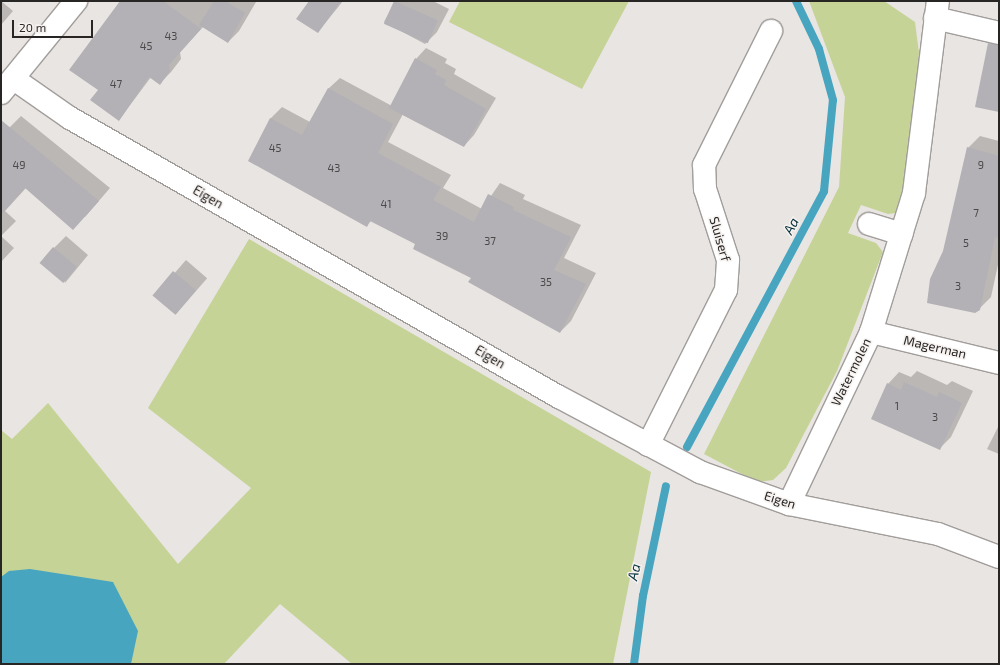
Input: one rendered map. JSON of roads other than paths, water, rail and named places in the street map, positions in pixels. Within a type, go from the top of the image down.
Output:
[{"type":"street","points":[[7,86],[76,1]]},
{"type":"street","points":[[936,9],[999,33]]},
{"type":"street","name":"Watermolen","points":[[789,504],[871,332],[914,193],[936,9]]},
{"type":"street","name":"Sluiserf","points":[[654,448],[726,290],[728,260],[705,189],[704,164],[770,32]]},
{"type":"street","name":"Eigen","points":[[7,86],[70,118],[654,448],[700,472],[789,504],[938,534],[999,557]]},
{"type":"street","points":[[869,224],[901,234]]},
{"type":"street","name":"Magerman","points":[[871,332],[999,363]]},
{"type":"water","points":[[30,569],[113,582],[138,631],[131,664],[1,664],[1,577],[9,571]]},
{"type":"waterway","name":"Aa","points":[[687,447],[824,191],[833,100],[819,49],[796,1]]},
{"type":"waterway","name":"Aa","points":[[634,664],[643,596],[666,486]]}]
